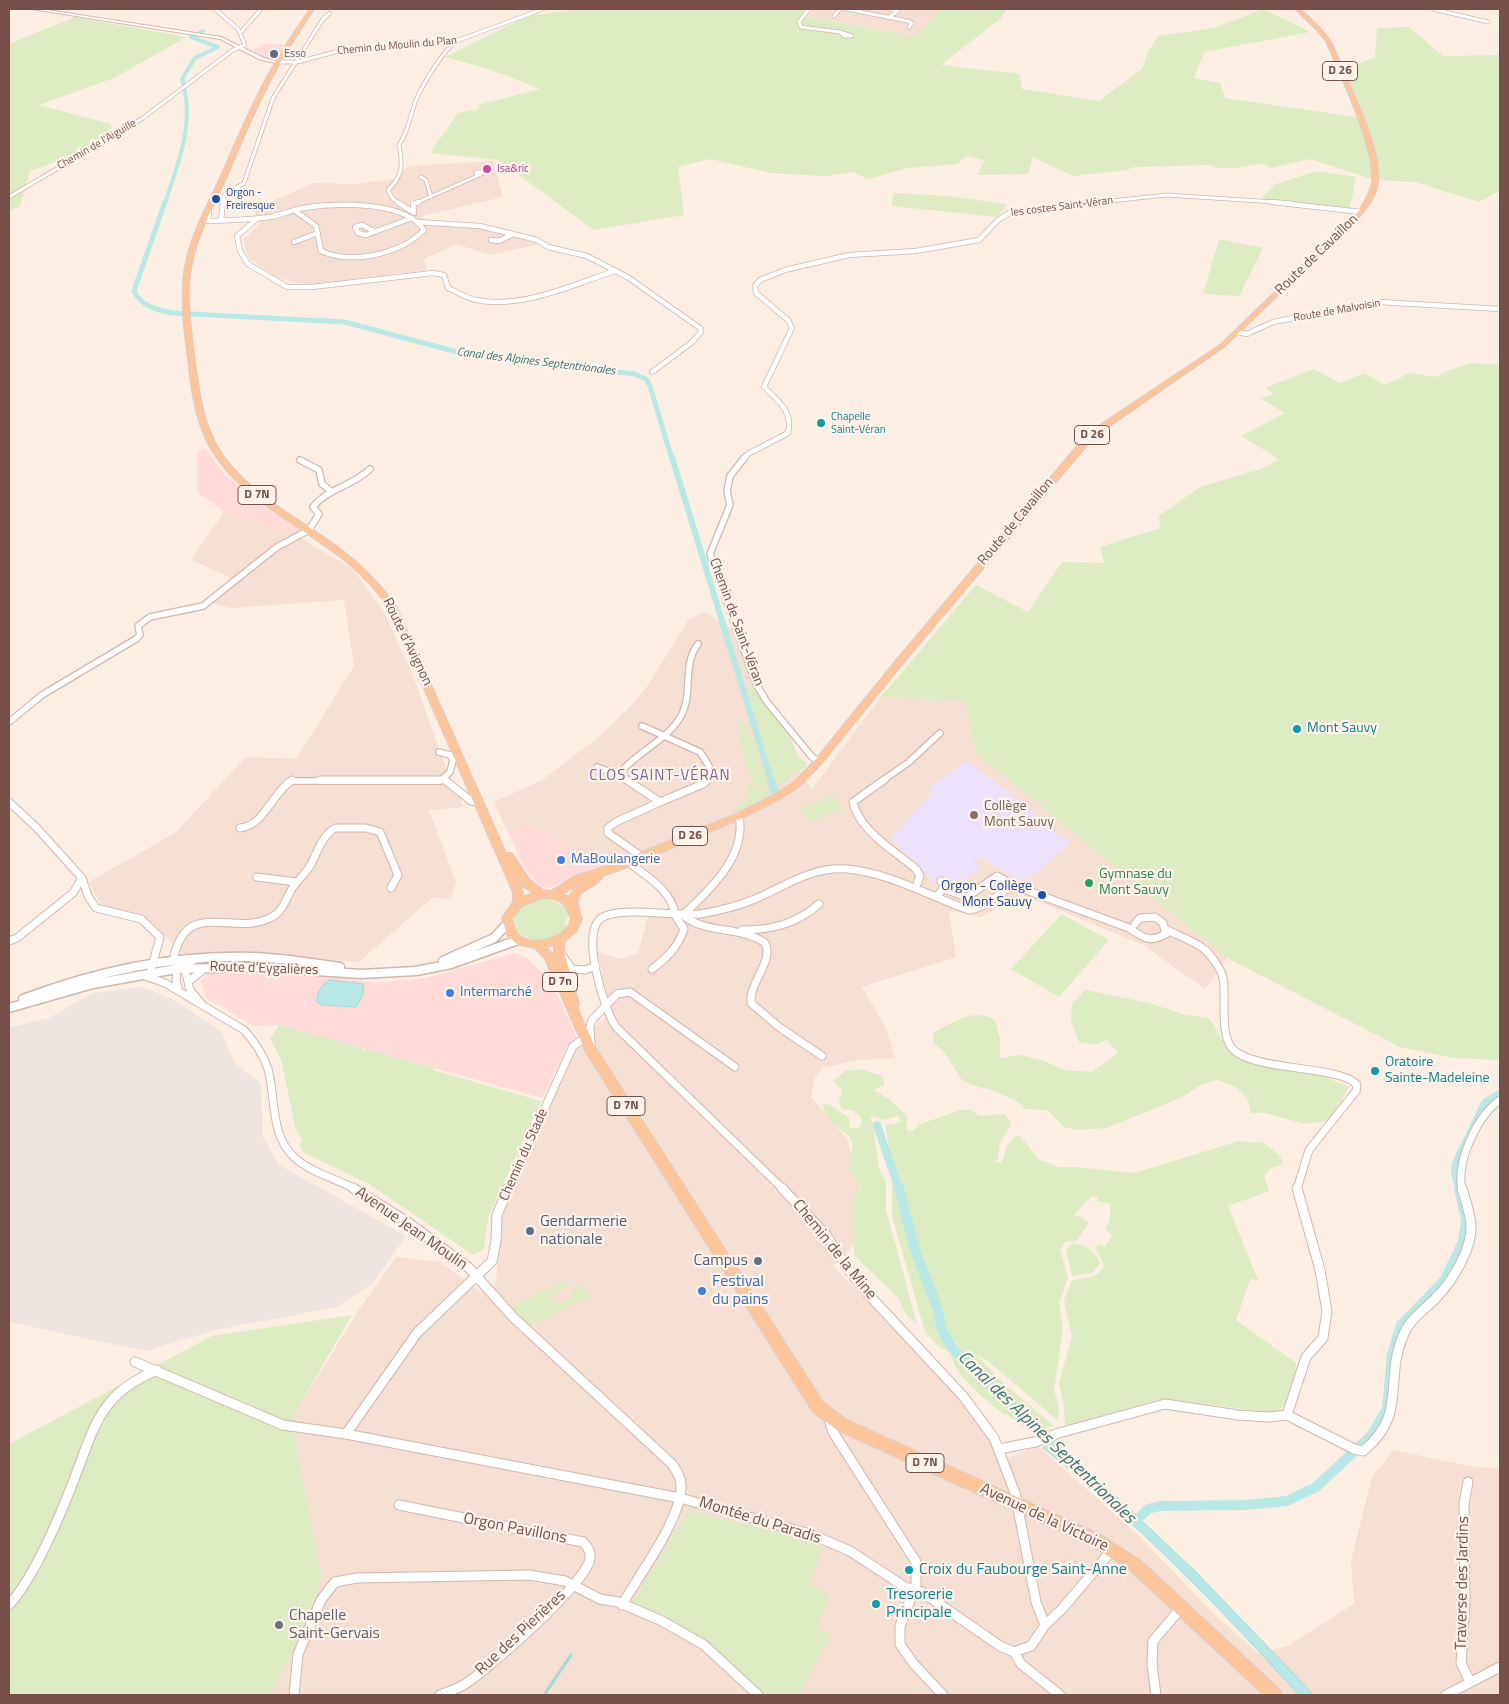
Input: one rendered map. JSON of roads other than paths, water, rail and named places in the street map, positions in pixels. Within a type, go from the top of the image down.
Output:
[{"type":"main road","points":[[34,9],[220,38],[242,47],[263,60],[277,62]]},
{"type":"main road","name":"D 7N","points":[[207,220],[208,208],[249,118],[277,62],[312,9]]},
{"type":"main road","name":"Route de Cavaillon","points":[[553,895],[580,879],[642,857],[739,816],[788,791],[819,761],[901,660],[1091,436],[1212,354],[1361,212],[1370,197],[1375,180],[1375,168],[1368,142],[1328,41],[1319,29],[1298,9]]},
{"type":"main road","name":"D 7N","points":[[207,220],[220,184]]},
{"type":"main road","name":"Route d'Avignon","points":[[207,220],[195,244],[187,274],[187,313],[195,396],[199,417],[206,435],[217,454],[247,487],[267,503],[352,560],[380,588],[392,606],[457,759],[480,802],[518,892],[518,903]]},
{"type":"main road","name":"Route d'Avignon","points":[[491,829],[526,883],[541,894]]},
{"type":"main road","name":"Route de Cavaillon","points":[[572,905],[573,897],[583,886],[616,867]]},
{"type":"main road","points":[[541,894],[553,895],[567,900],[572,905],[576,912],[573,927],[560,940],[538,945],[518,940],[509,930],[507,924],[509,913],[518,903],[541,894]]},
{"type":"main road","name":"D 7N","points":[[560,940],[559,952],[578,1022],[587,1043],[811,1398],[832,1419]]},
{"type":"main road","name":"D 7n","points":[[538,945],[549,957],[578,1022]]},
{"type":"main road","name":"Avenue de la Victoire","points":[[832,1419],[1112,1549],[1136,1566],[1182,1607],[1275,1695]]},
{"type":"street","points":[[215,9],[224,14],[241,32],[245,42],[242,47]]},
{"type":"street","points":[[241,32],[261,9]]},
{"type":"street","name":"Chemin du Moulin du Plan","points":[[277,62],[297,62],[339,51],[451,43],[543,9]]},
{"type":"street","points":[[809,9],[799,22],[800,26],[840,32]]},
{"type":"street","points":[[834,16],[840,9]]},
{"type":"street","points":[[846,9],[864,15],[912,23],[909,27]]},
{"type":"street","points":[[888,18],[898,11],[889,9]]},
{"type":"street","points":[[1433,9],[1488,22]]},
{"type":"street","points":[[221,219],[224,195],[244,183],[273,98],[323,19],[330,13]]},
{"type":"street","points":[[413,212],[393,199],[388,190],[396,183],[404,166],[399,145],[409,130],[413,107],[442,54],[452,45],[451,43]]},
{"type":"street","name":"Chemin de l'Aiguille","points":[[9,197],[143,118],[233,50],[242,47]]},
{"type":"street","points":[[412,218],[413,204],[477,176]]},
{"type":"street","points":[[421,177],[426,180],[431,197]]},
{"type":"street","name":"les costes Saint-Véran","points":[[764,387],[792,328],[788,320],[756,293],[755,286],[760,280],[785,270],[849,255],[916,251],[979,240],[986,237],[1000,218],[1012,212],[1139,198],[1180,195],[1292,203],[1361,212]]},
{"type":"street","points":[[207,220],[258,218],[294,210],[350,204],[412,218],[424,228],[422,233],[401,247],[384,252],[342,257],[322,252],[315,224],[294,210]]},
{"type":"street","points":[[258,218],[237,236],[240,251],[255,269],[286,287],[312,287],[433,273],[444,276],[448,288],[477,300],[508,300],[526,298],[615,271]]},
{"type":"street","points":[[374,231],[412,218]]},
{"type":"street","points":[[418,222],[477,225],[537,240],[548,248],[587,256],[615,271],[700,328],[700,336],[652,372]]},
{"type":"street","points":[[294,242],[318,233]]},
{"type":"street","points":[[490,240],[499,242],[513,234]]},
{"type":"street","name":"Route de Malvoisin","points":[[1237,332],[1247,334],[1273,322],[1379,302],[1500,308]]},
{"type":"street","name":"Chemin de Saint-Véran","points":[[764,387],[787,410],[790,416],[790,428],[782,437],[748,454],[730,476],[727,483],[730,505],[710,554],[734,625],[759,688],[767,702],[812,757],[819,761]]},
{"type":"street","points":[[300,460],[319,470],[322,484],[332,492]]},
{"type":"street","points":[[9,722],[42,695],[136,639],[140,635],[138,626],[145,620],[189,612],[203,606],[277,547],[309,530],[319,514],[313,507],[318,499],[356,482],[370,469]]},
{"type":"street","points":[[618,775],[662,736],[682,714],[691,654],[698,644]]},
{"type":"street","points":[[642,726],[700,752],[706,757],[710,772],[709,778],[703,784],[616,822],[608,828],[608,833],[642,857]]},
{"type":"street","points":[[916,887],[920,876],[916,869],[865,825],[852,807],[853,802],[909,762],[940,732]]},
{"type":"street","points":[[240,828],[253,825],[284,785],[292,780],[432,781],[444,779],[457,759],[439,752]]},
{"type":"street","points":[[597,767],[611,774],[618,775],[652,794],[660,802]]},
{"type":"street","points":[[444,779],[471,801],[480,802]]},
{"type":"street","points":[[9,802],[36,827],[82,878],[88,896],[96,908],[141,919],[160,937],[151,967],[119,973],[109,979]]},
{"type":"street","points":[[739,816],[741,832],[733,858],[683,915],[698,925],[734,930],[768,930],[803,918],[819,904]]},
{"type":"street","points":[[179,991],[176,981],[174,952],[189,928],[201,922],[258,921],[272,918],[282,907],[296,882],[307,872],[327,834],[334,829],[345,827],[380,832],[398,875],[391,888]]},
{"type":"street","points":[[628,862],[646,875],[669,897],[676,908],[675,915],[684,928],[681,940],[668,958],[652,969]]},
{"type":"street","name":"Chemin de la Mine","points":[[1016,886],[1002,891],[975,911],[963,908],[891,877],[846,869],[813,871],[754,900],[717,911],[675,915],[627,910],[606,915],[594,927],[591,946],[605,1010],[625,1039],[754,1159],[826,1235],[848,1269],[869,1295],[963,1396],[994,1438],[1018,1504],[1036,1602],[1045,1625]]},
{"type":"street","points":[[944,889],[967,897],[997,876],[1006,878],[1016,886],[1120,924],[1144,938],[1155,940],[1164,937],[1167,930]]},
{"type":"street","points":[[257,877],[296,882]]},
{"type":"street","points":[[9,941],[17,938],[73,893],[82,878]]},
{"type":"street","points":[[941,881],[945,886],[944,889]]},
{"type":"street","points":[[937,896],[944,889]]},
{"type":"street","points":[[1136,932],[1135,924],[1140,918],[1155,917],[1163,922],[1167,930],[1205,950],[1223,976],[1224,1015],[1228,1041],[1232,1049],[1241,1056],[1306,1071],[1335,1074],[1353,1080],[1357,1085],[1356,1091],[1310,1150],[1297,1189],[1320,1270],[1327,1311],[1323,1338],[1306,1357],[1287,1415]]},
{"type":"street","name":"Route d’Eygalières","points":[[9,1006],[87,977],[175,964],[197,958],[268,958],[382,971],[418,967],[451,958],[474,949],[494,938],[507,924]]},
{"type":"street","points":[[1120,924],[1135,924]]},
{"type":"street","points":[[734,930],[760,939],[768,948],[766,959],[750,992],[751,1003],[779,1027],[822,1056]]},
{"type":"street","name":"Route d’Eygalières","points":[[175,964],[370,974],[400,973],[456,962],[498,945],[518,940]]},
{"type":"street","points":[[559,952],[572,969],[579,970],[596,966]]},
{"type":"street","points":[[175,964],[185,970],[190,990],[201,1004]]},
{"type":"street","points":[[188,982],[206,966]]},
{"type":"street","name":"Route d’Eygalières","points":[[9,1006],[151,967]]},
{"type":"street","name":"Avenue Jean Moulin","points":[[122,976],[156,978],[230,1018],[244,1029],[262,1052],[271,1076],[279,1134],[289,1152],[302,1164],[352,1187],[373,1200],[464,1264],[477,1276],[502,1306],[672,1464],[680,1477],[680,1498]]},
{"type":"street","points":[[587,1043],[594,1017],[605,1010],[617,993],[625,990],[735,1067]]},
{"type":"street","name":"Chemin du Stade","points":[[346,1434],[417,1334],[492,1260],[496,1242],[497,1215],[573,1046],[587,1043]]},
{"type":"street","points":[[999,1449],[1038,1442],[1053,1435],[1155,1404],[1238,1415],[1268,1417],[1287,1415],[1358,1450],[1369,1447],[1380,1434],[1393,1408],[1401,1340],[1407,1326],[1444,1289],[1455,1273],[1470,1236],[1471,1221],[1460,1175],[1461,1164],[1483,1116],[1492,1105],[1500,1100]]},
{"type":"street","name":"Montée du Paradis","points":[[135,1362],[283,1424],[346,1434],[680,1498],[810,1534],[850,1551],[905,1587],[916,1590],[1000,1646],[1014,1652]]},
{"type":"street","points":[[9,1605],[21,1592],[72,1486],[95,1423],[105,1407],[146,1374],[157,1370]]},
{"type":"street","points":[[832,1419],[830,1424],[833,1432],[916,1562],[919,1578],[899,1632],[900,1645],[944,1695]]},
{"type":"street","name":"Traverse des Jardins","points":[[1468,1482],[1464,1504],[1465,1601],[1461,1662],[1470,1682]]},
{"type":"street","points":[[622,1605],[674,1516],[680,1498]]},
{"type":"street","name":"Orgon Pavillons","points":[[399,1505],[583,1542],[588,1545],[590,1560],[574,1584]]},
{"type":"street","points":[[1060,1695],[1021,1664],[1014,1652],[1031,1646],[1045,1625],[1062,1609],[1112,1549]]},
{"type":"street","points":[[294,1695],[301,1647],[321,1600],[335,1582],[358,1578],[442,1574],[489,1576],[530,1573],[564,1580],[574,1584],[595,1600],[622,1605],[662,1621],[704,1645],[758,1695]]},
{"type":"street","name":"Rue des Pierières","points":[[440,1695],[468,1682],[574,1584]]},
{"type":"street","points":[[1156,1695],[1152,1665],[1152,1641],[1182,1607]]},
{"type":"street","points":[[1446,1695],[1500,1667]]},
{"type":"water","points":[[330,980],[363,984],[364,992],[356,1007],[322,1005],[317,1002],[320,989]]},
{"type":"water","points":[[1057,1441],[1196,1572],[1314,1695],[1299,1695],[1208,1598],[1144,1535],[1043,1448]]},
{"type":"waterway","name":"Canal des Alpines Septentrionales","points":[[165,203],[184,142],[187,111],[182,79],[195,58],[218,47],[191,37],[203,31]]},
{"type":"waterway","name":"Canal des Alpines Septentrionales","points":[[165,202],[134,291],[145,304],[172,313],[345,322],[457,352],[634,374],[646,379],[650,386],[672,459]]},
{"type":"waterway","name":"Canal des Alpines Septentrionales","points":[[672,457],[771,781]]},
{"type":"waterway","name":"Canal des Alpines Septentrionales","points":[[771,780],[774,790]]},
{"type":"waterway","points":[[1459,1189],[1455,1172],[1456,1163],[1485,1103],[1500,1094]]},
{"type":"waterway","name":"Canal des Alpines Septentrionales","points":[[877,1125],[899,1189]]},
{"type":"waterway","name":"Canal des Alpines Septentrionales","points":[[899,1188],[915,1250],[938,1310],[942,1330],[952,1348],[1058,1449]]},
{"type":"waterway","points":[[1135,1522],[1148,1509],[1160,1506],[1246,1505],[1287,1501],[1316,1487],[1370,1437],[1387,1409],[1392,1354],[1401,1325],[1444,1281],[1463,1242],[1466,1220],[1459,1188]]},
{"type":"waterway","points":[[544,1695],[571,1655]]},
{"type":"place","name":"Esso","points":[[274,54]]},
{"type":"place","name":"Isa&ric","points":[[487,169]]},
{"type":"place","name":"Orgon - Freiresque","points":[[216,199]]},
{"type":"place","name":"Chapelle Saint-Véran","points":[[821,423]]},
{"type":"place","name":"Mont Sauvy","points":[[1297,729]]},
{"type":"place","name":"Collège Mont Sauvy","points":[[974,815]]},
{"type":"place","name":"MaBoulangerie","points":[[561,860]]},
{"type":"place","name":"Gymnase du Mont Sauvy","points":[[1089,883]]},
{"type":"place","name":"Orgon - Collège Mont Sauvy","points":[[1042,895]]},
{"type":"place","name":"Intermarché","points":[[450,993]]},
{"type":"place","name":"Oratoire Sainte-Madeleine","points":[[1375,1071]]},
{"type":"place","name":"Gendarmerie nationale","points":[[530,1231]]},
{"type":"place","name":"Campus","points":[[758,1261]]},
{"type":"place","name":"Festival du pains","points":[[702,1291]]},
{"type":"place","name":"Croix du Faubourge Saint-Anne","points":[[909,1570]]},
{"type":"place","name":"Tresorerie Principale","points":[[876,1604]]},
{"type":"place","name":"Chapelle Saint-Gervais","points":[[279,1625]]},
{"type":"district","name":"CLOS SAINT-VÉRAN","points":[[660,776]]}]
